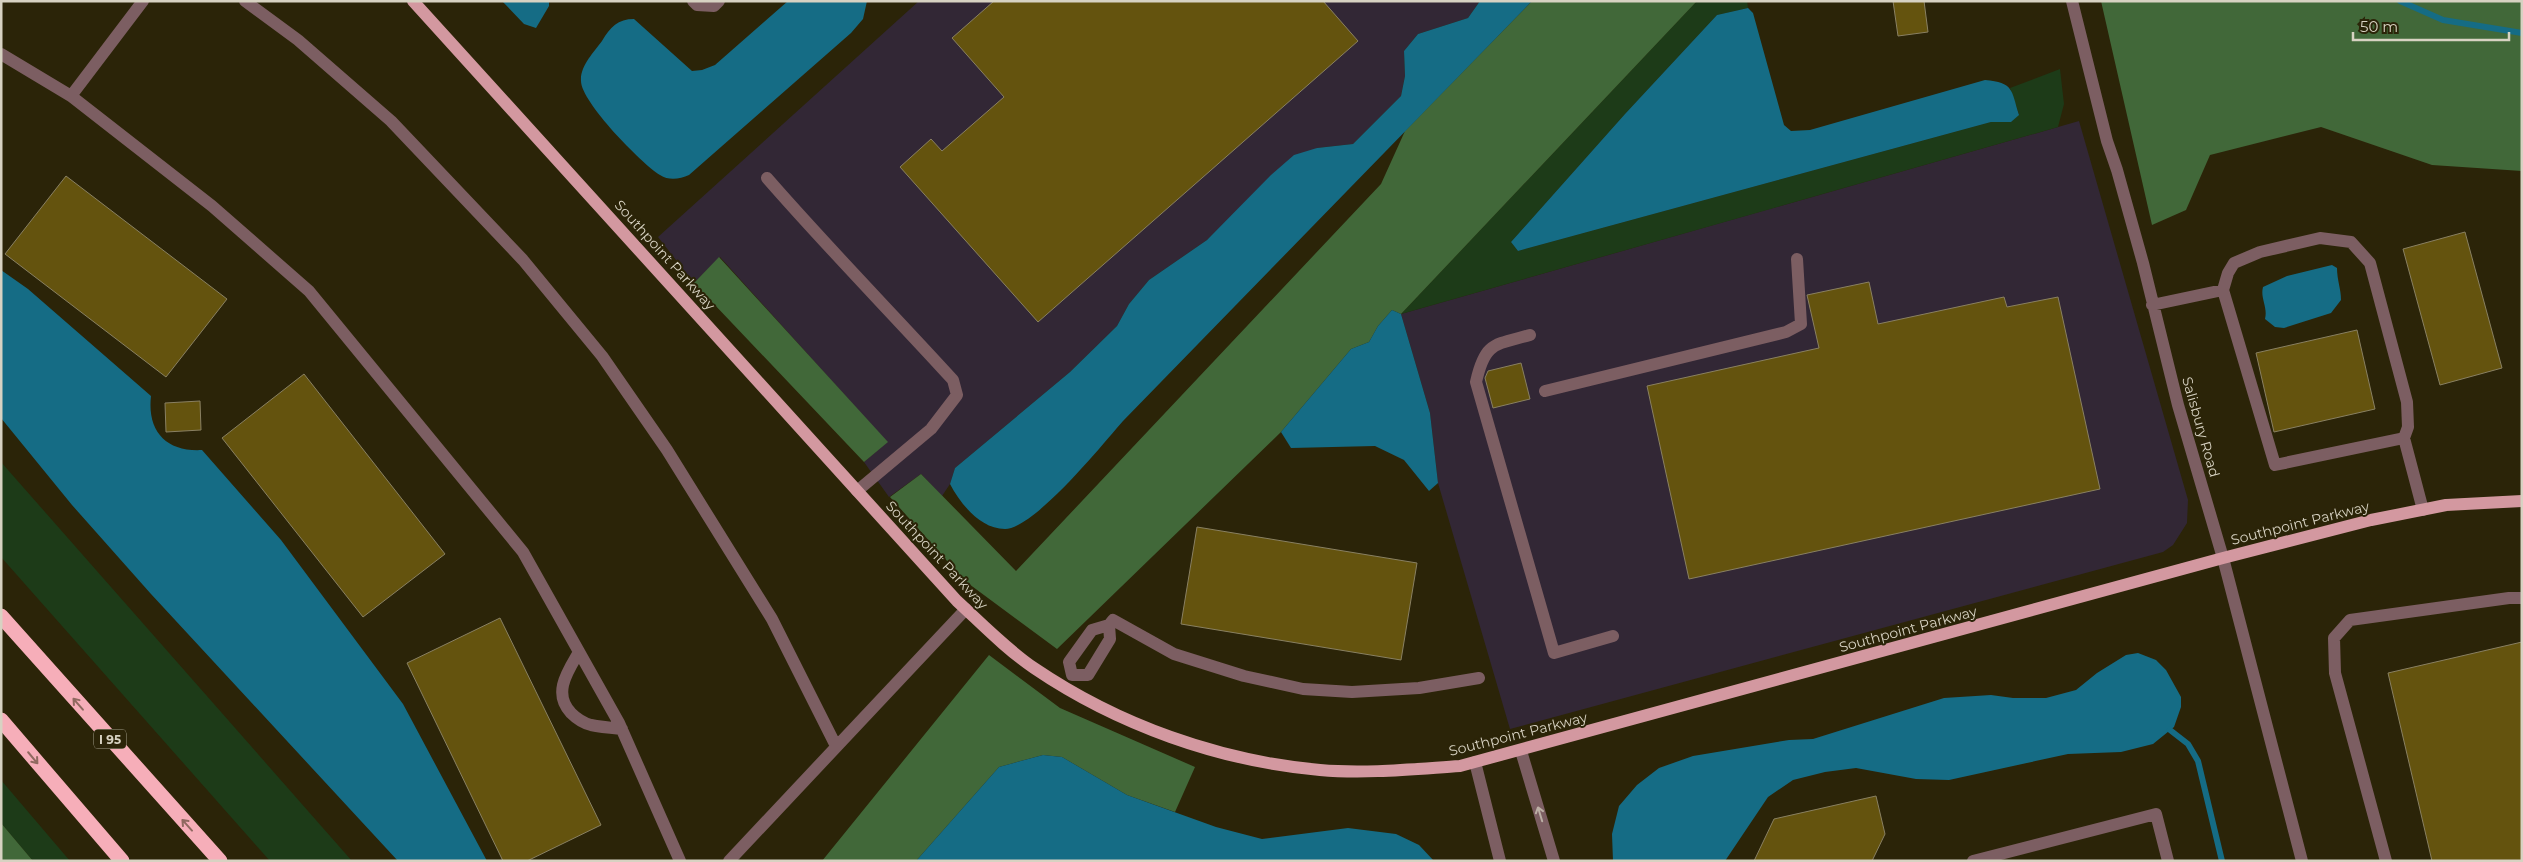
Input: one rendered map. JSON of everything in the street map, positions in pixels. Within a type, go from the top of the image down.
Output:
[{"type":"highway","name":"I 95","points":[[1,616],[220,861]]},
{"type":"highway","points":[[1,720],[122,861]]},
{"type":"main road","name":"Southpoint Parkway","points":[[413,1],[966,609],[1033,668],[1064,687],[1122,717],[1159,733],[1231,756],[1344,771],[1428,768],[1475,762],[1521,751],[2222,558],[2371,520],[2446,505],[2522,501]]},
{"type":"street","points":[[71,96],[143,1]]},
{"type":"street","points":[[245,1],[298,40],[391,122],[523,260],[602,356],[667,450],[772,618],[836,746]]},
{"type":"street","points":[[693,1],[697,5],[714,6],[719,1]]},
{"type":"street","name":"Salisbury Road","points":[[2072,1],[2107,141],[2143,263],[2152,305],[2222,558],[2302,861]]},
{"type":"street","points":[[1,54],[71,96],[212,206],[309,292],[523,552],[622,729],[680,861]]},
{"type":"street","points":[[767,178],[821,241],[884,304],[952,380],[957,395],[931,429],[857,491]]},
{"type":"street","points":[[2404,438],[2275,465],[2224,290],[2228,273],[2234,263],[2260,252],[2320,238],[2351,242],[2370,263],[2407,402],[2408,427],[2404,438],[2423,510]]},
{"type":"street","points":[[1546,390],[1786,332],[1801,324],[1797,259]]},
{"type":"street","points":[[2152,305],[2224,290]]},
{"type":"street","points":[[1530,335],[1493,345],[1481,360],[1476,382],[1554,653],[1613,636]]},
{"type":"street","points":[[2386,861],[2335,673],[2334,638],[2350,620],[2509,598],[2522,598]]},
{"type":"street","points":[[729,861],[966,609]]},
{"type":"street","points":[[1072,675],[1088,675],[1110,639],[1109,626],[1113,620],[1174,654],[1244,676],[1303,689],[1352,692],[1419,688],[1479,678]]},
{"type":"street","points":[[1064,687],[1072,675],[1069,662],[1092,630],[1109,626]]},
{"type":"street","points":[[579,652],[566,673],[562,688],[563,700],[569,711],[583,722],[622,729]]},
{"type":"street","points":[[1521,751],[1554,861]]},
{"type":"street","points":[[1475,762],[1500,861]]},
{"type":"street","points":[[1973,861],[2156,814],[2168,861]]},
{"type":"shaded area","points":[[919,1],[1480,1],[1468,18],[1418,34],[1404,51],[1405,76],[1401,96],[1353,144],[1317,148],[1231,217],[1207,240],[1149,280],[1129,304],[1117,326],[1070,372],[955,468],[950,484],[942,496],[921,474],[889,497],[864,462],[887,442],[720,257],[694,283],[658,237]]},
{"type":"shaded area","points":[[2079,121],[2188,500],[2187,523],[2173,545],[2163,552],[1510,729],[1438,483],[1430,413],[1401,314]]},
{"type":"green space","points":[[1532,1],[1697,1],[1401,314],[1392,310],[1378,326],[1369,342],[1351,349],[1281,432],[1057,649],[965,581],[890,497],[921,474],[1016,571],[1381,184],[1405,131]]},
{"type":"green space","points":[[1697,1],[1747,1],[1748,8],[1717,15],[1625,114],[1511,242],[1518,251],[1991,122],[2011,122],[2019,114],[2010,88],[2060,69],[2064,104],[2058,127],[1401,314]]},
{"type":"green space","points":[[2101,1],[2522,1],[2522,171],[2432,165],[2321,127],[2210,155],[2186,210],[2152,225]]},
{"type":"green space","points":[[719,257],[888,442],[864,462],[694,283]]},
{"type":"green space","points":[[1,462],[352,861],[270,861],[1,557]]},
{"type":"green space","points":[[989,655],[1060,708],[1195,767],[1175,812],[1127,795],[1062,757],[1043,755],[999,767],[916,861],[822,861]]},
{"type":"green space","points":[[1,780],[70,861],[33,861],[1,823]]},
{"type":"green space","points":[[1,823],[33,861],[1,861]]},
{"type":"water","points":[[502,1],[549,1],[549,6],[536,28],[524,24]]},
{"type":"water","points":[[788,1],[867,1],[863,19],[851,33],[689,175],[671,179],[660,175],[651,168],[613,131],[584,91],[581,75],[585,65],[608,32],[623,20],[634,19],[692,71],[702,70],[715,65]]},
{"type":"water","points":[[1480,1],[1532,1],[1123,421],[1050,501],[1018,525],[1005,529],[987,525],[965,507],[950,484],[955,468],[1070,372],[1117,326],[1129,304],[1149,280],[1207,240],[1271,175],[1294,155],[1317,148],[1353,144],[1401,96],[1405,76],[1404,51],[1418,34],[1468,18]]},
{"type":"water","points":[[1748,8],[1753,13],[1784,125],[1791,131],[1810,130],[1985,80],[2001,83],[2010,89],[2019,115],[2011,122],[1991,122],[1518,251],[1511,242],[1625,114],[1717,15]]},
{"type":"water","points":[[2332,265],[2337,268],[2341,300],[2331,313],[2284,328],[2275,327],[2265,319],[2266,310],[2262,295],[2263,287],[2287,276]]},
{"type":"water","points":[[1,270],[28,289],[151,396],[152,419],[162,437],[178,447],[189,450],[202,450],[281,540],[403,704],[487,861],[398,861],[151,594],[72,505],[1,418]]},
{"type":"water","points":[[1392,310],[1401,314],[1430,413],[1438,483],[1429,491],[1404,460],[1375,446],[1291,448],[1281,432],[1351,349],[1369,342],[1378,326]]},
{"type":"water","points":[[2138,653],[2156,660],[2166,670],[2181,697],[2181,707],[2174,727],[2153,744],[2121,752],[2068,754],[1949,780],[1916,779],[1856,768],[1825,772],[1793,780],[1768,797],[1725,861],[1613,861],[1612,834],[1619,806],[1637,785],[1659,768],[1693,756],[1789,740],[1813,739],[1944,698],[1991,695],[2013,698],[2046,698],[2076,690],[2097,673],[2126,655]]},
{"type":"water","points":[[1043,755],[1062,757],[1127,795],[1216,827],[1262,839],[1348,828],[1396,834],[1419,845],[1434,861],[916,861],[999,767]]},
{"type":"building","points":[[994,1],[1323,1],[1358,41],[1038,322],[900,167],[931,139],[942,151],[1004,97],[952,38]]},
{"type":"building","points":[[1893,1],[1924,1],[1928,32],[1898,36]]},
{"type":"building","points":[[66,176],[227,299],[166,377],[5,254]]},
{"type":"building","points":[[2465,232],[2502,368],[2440,385],[2403,249]]},
{"type":"building","points":[[1869,282],[1878,324],[2004,297],[2007,307],[2058,297],[2100,489],[1689,579],[1647,386],[1819,348],[1807,295]]},
{"type":"building","points":[[2357,330],[2375,409],[2274,432],[2256,353]]},
{"type":"building","points":[[1521,363],[1530,399],[1493,408],[1485,378],[1488,371]]},
{"type":"building","points":[[304,374],[445,554],[363,617],[222,438]]},
{"type":"building","points":[[200,401],[201,430],[166,432],[165,403]]},
{"type":"building","points":[[1197,527],[1417,563],[1401,660],[1181,624]]},
{"type":"building","points":[[500,618],[601,825],[527,861],[503,861],[407,663]]},
{"type":"building","points":[[2522,642],[2522,861],[2432,861],[2388,673]]},
{"type":"building","points":[[1876,796],[1885,834],[1872,861],[1754,861],[1774,819]]},
{"type":"waterway","points":[[2400,1],[2443,20],[2522,33]]},
{"type":"waterway","points":[[2170,730],[2188,744],[2198,761],[2222,861]]}]
